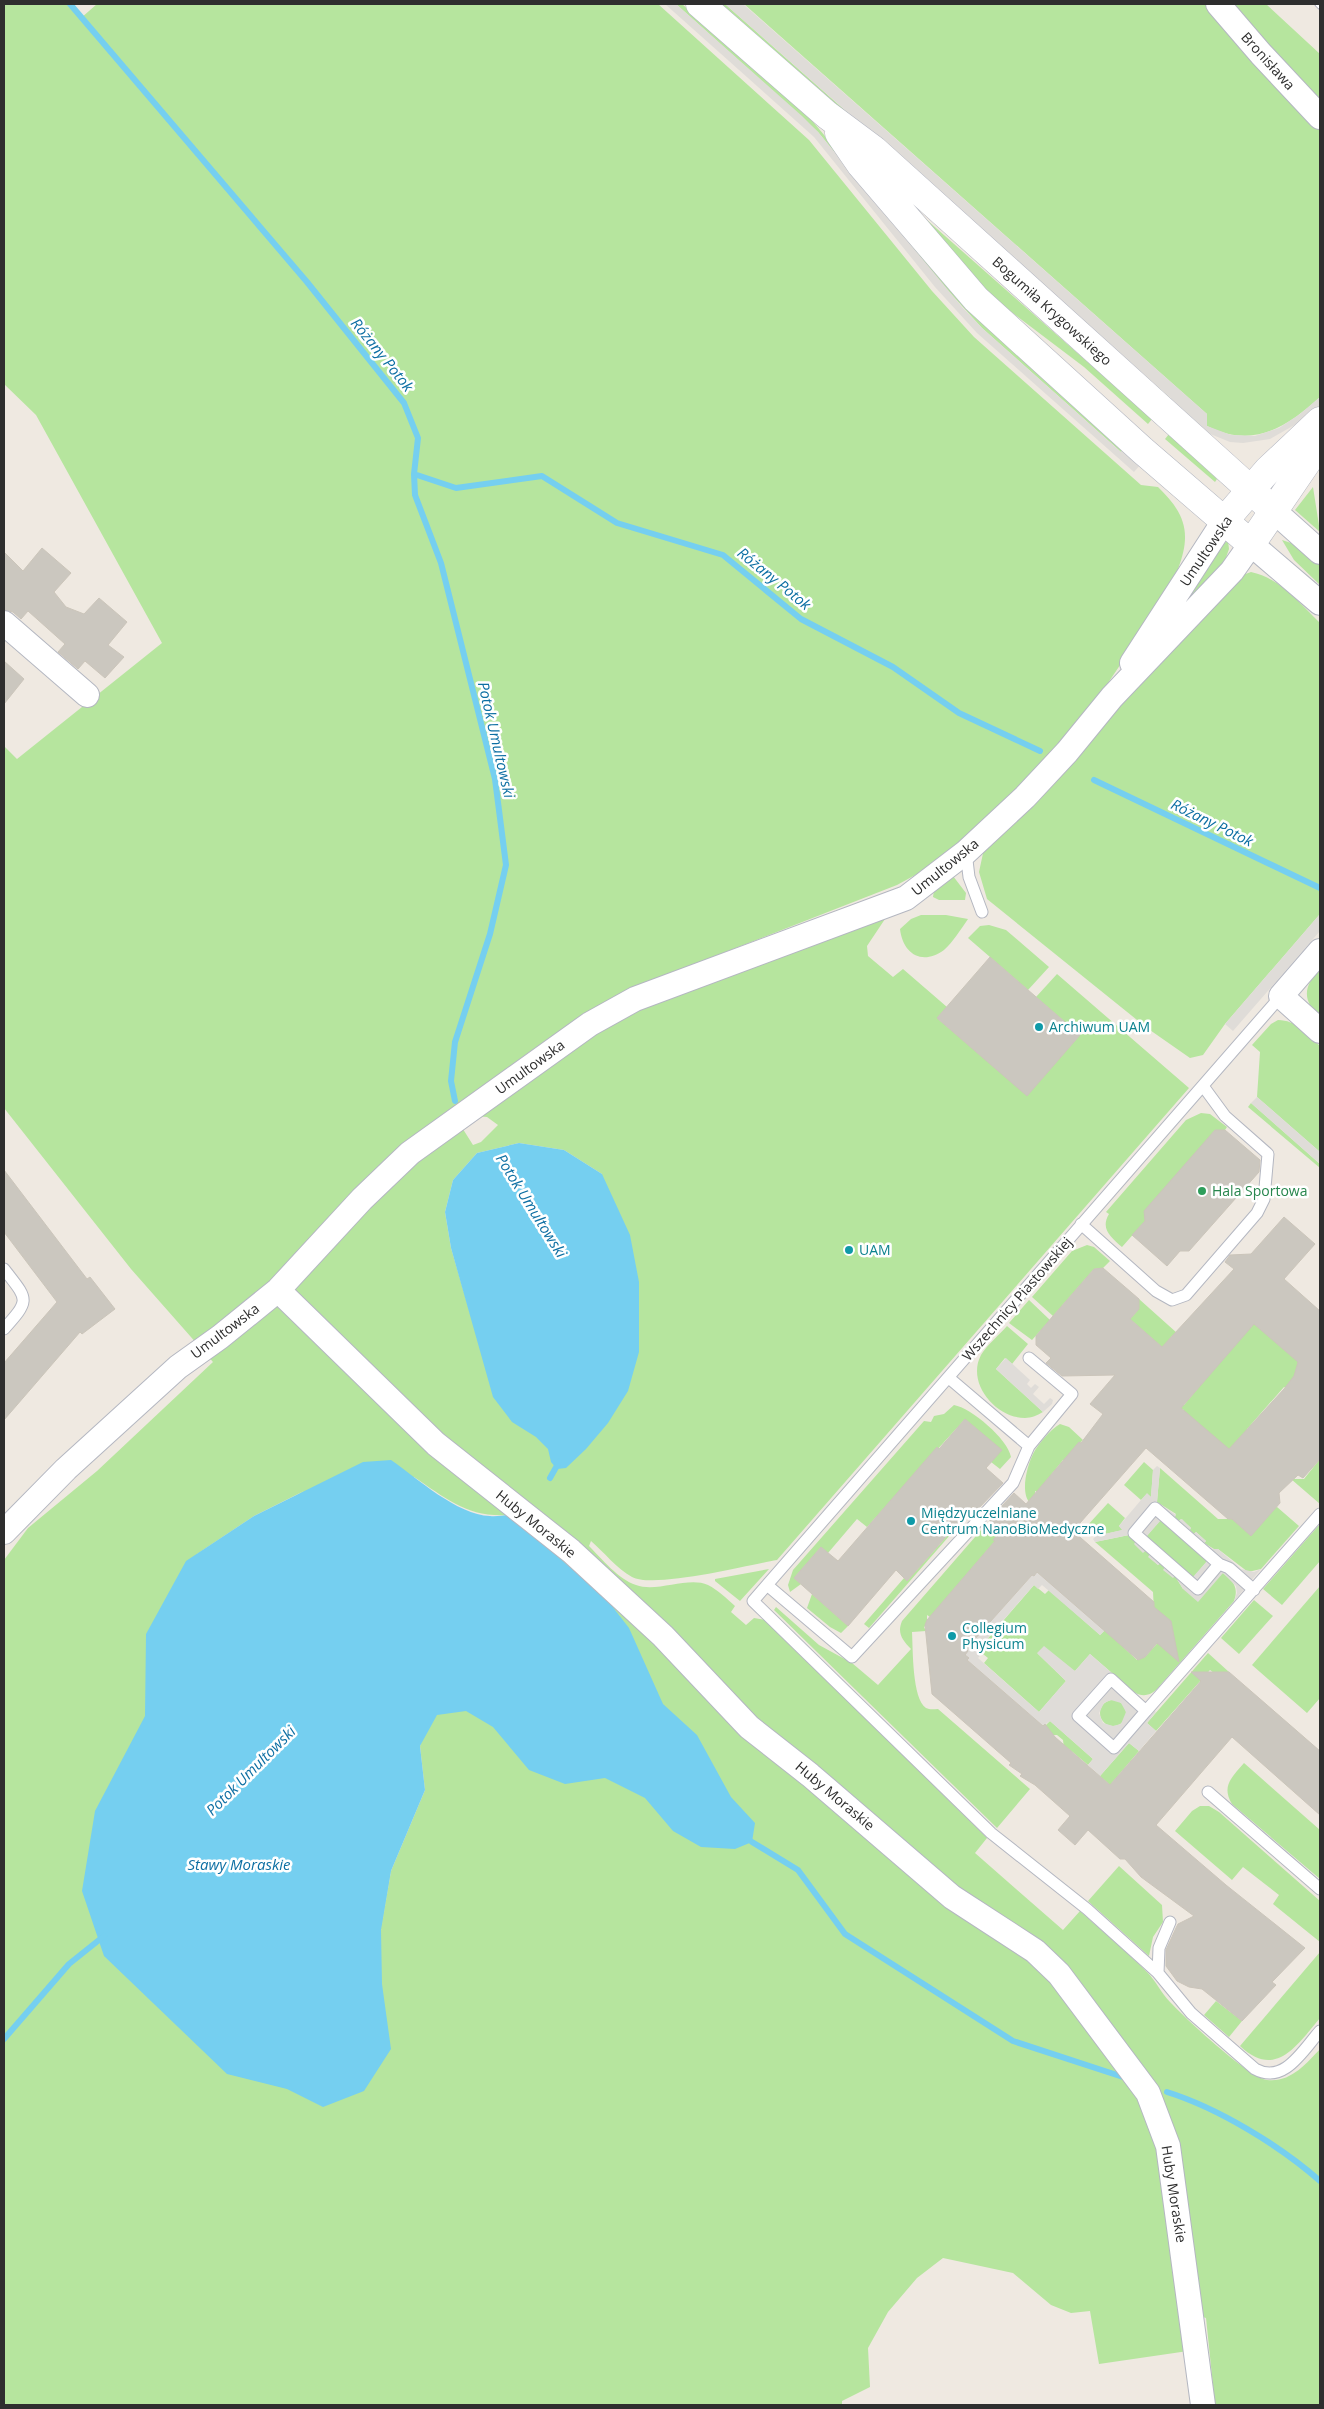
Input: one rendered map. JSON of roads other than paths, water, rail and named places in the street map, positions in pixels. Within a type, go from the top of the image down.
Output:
[{"type":"street","name":"Bogumiła Krygowskiego","points":[[700,4],[827,115],[874,150],[1274,511]]},
{"type":"street","name":"Bronisława","points":[[1218,4],[1261,54],[1320,116]]},
{"type":"street","name":"Bogumiła Krygowskiego","points":[[827,115],[861,165],[976,299],[1251,544]]},
{"type":"street","name":"Umultowska","points":[[1112,696],[1224,521],[1268,470],[1320,421]]},
{"type":"street","name":"Umultowska","points":[[4,1532],[66,1469],[178,1367],[220,1337],[278,1290],[362,1199],[410,1153],[590,1024],[635,1000],[906,898],[966,852],[1025,797],[1067,752],[1112,696],[1232,571],[1320,444]]},
{"type":"street","points":[[1274,511],[1320,552]]},
{"type":"street","points":[[1251,544],[1320,603]]},
{"type":"street","points":[[4,623],[87,695]]},
{"type":"street","points":[[1320,951],[1281,996],[1320,1031]]},
{"type":"street","name":"Huby Moraskie","points":[[278,1290],[436,1444],[571,1551],[663,1636],[749,1727],[810,1775],[952,1897],[1035,1951],[1059,1974],[1148,2093],[1168,2146],[1203,2405]]},
{"type":"lane","points":[[966,852],[969,877],[982,912]]},
{"type":"lane","name":"Wszechnicy Piastowskiej","points":[[1158,1973],[1087,1909],[991,1833],[753,1602],[1281,996]]},
{"type":"lane","points":[[1081,1224],[1156,1291],[1172,1300],[1186,1295],[1257,1213],[1264,1199],[1268,1154],[1225,1116],[1203,1086]]},
{"type":"lane","points":[[4,1269],[23,1294],[24,1303],[20,1311],[4,1329]]},
{"type":"lane","points":[[767,1585],[852,1658],[1012,1483],[1029,1446],[1072,1394],[1030,1358]]},
{"type":"lane","points":[[949,1378],[1029,1446]]},
{"type":"lane","points":[[1219,1564],[1198,1588],[1134,1533],[1155,1508],[1219,1564],[1229,1568],[1254,1590]]},
{"type":"lane","points":[[1146,1711],[1110,1679],[1078,1716],[1114,1748],[1320,1514]]},
{"type":"lane","points":[[1208,1792],[1320,1889]]},
{"type":"lane","points":[[1170,1922],[1159,1948],[1158,1973],[1191,2013],[1255,2069],[1265,2075],[1276,2074],[1286,2069],[1320,2031]]},
{"type":"water","points":[[519,1143],[564,1150],[602,1174],[630,1235],[639,1282],[639,1352],[628,1391],[608,1423],[586,1449],[566,1468],[557,1469],[551,1462],[548,1449],[536,1437],[512,1422],[493,1397],[451,1248],[445,1212],[453,1180],[477,1153]]},
{"type":"water","name":"Stawy Moraskie","points":[[391,1460],[451,1503],[477,1514],[490,1516],[509,1515],[605,1597],[629,1628],[663,1704],[697,1735],[731,1797],[755,1823],[752,1842],[735,1849],[701,1847],[673,1831],[645,1798],[605,1778],[565,1784],[529,1770],[493,1727],[466,1711],[437,1715],[420,1746],[425,1790],[391,1871],[381,1930],[382,1984],[391,2049],[364,2091],[323,2107],[287,2089],[227,2074],[104,1956],[82,1891],[95,1811],[145,1716],[146,1634],[186,1561],[254,1516],[363,1462]]},
{"type":"waterway","name":"Różany Potok","points":[[70,4],[307,282],[404,403],[418,438],[414,474],[456,488],[542,476],[617,523],[723,555],[801,619],[893,667],[959,713],[1040,751]]},
{"type":"waterway","name":"Potok Umultowski","points":[[414,474],[415,495],[441,563],[495,779],[506,865],[490,934],[455,1042],[451,1081],[455,1101]]},
{"type":"waterway","name":"Różany Potok","points":[[1094,780],[1320,888]]},
{"type":"waterway","name":"Potok Umultowski","points":[[550,1478],[559,1462]]},
{"type":"waterway","points":[[752,1842],[798,1870],[845,1934],[1013,2041],[1123,2077]]},
{"type":"waterway","name":"Potok Umultowski","points":[[4,2039],[69,1964],[104,1936]]},
{"type":"waterway","points":[[1167,2092],[1207,2108],[1247,2129],[1286,2154],[1320,2181]]},
{"type":"railway","points":[[1317,4],[1320,7]]},
{"type":"place","name":"Archiwum UAM","points":[[1039,1027]]},
{"type":"place","name":"Hala Sportowa","points":[[1202,1191]]},
{"type":"place","name":"UAM","points":[[849,1250]]},
{"type":"place","name":"Międzyuczelniane Centrum NanoBioMedyczne","points":[[911,1521]]},
{"type":"place","name":"Collegium Physicum","points":[[952,1636]]}]
